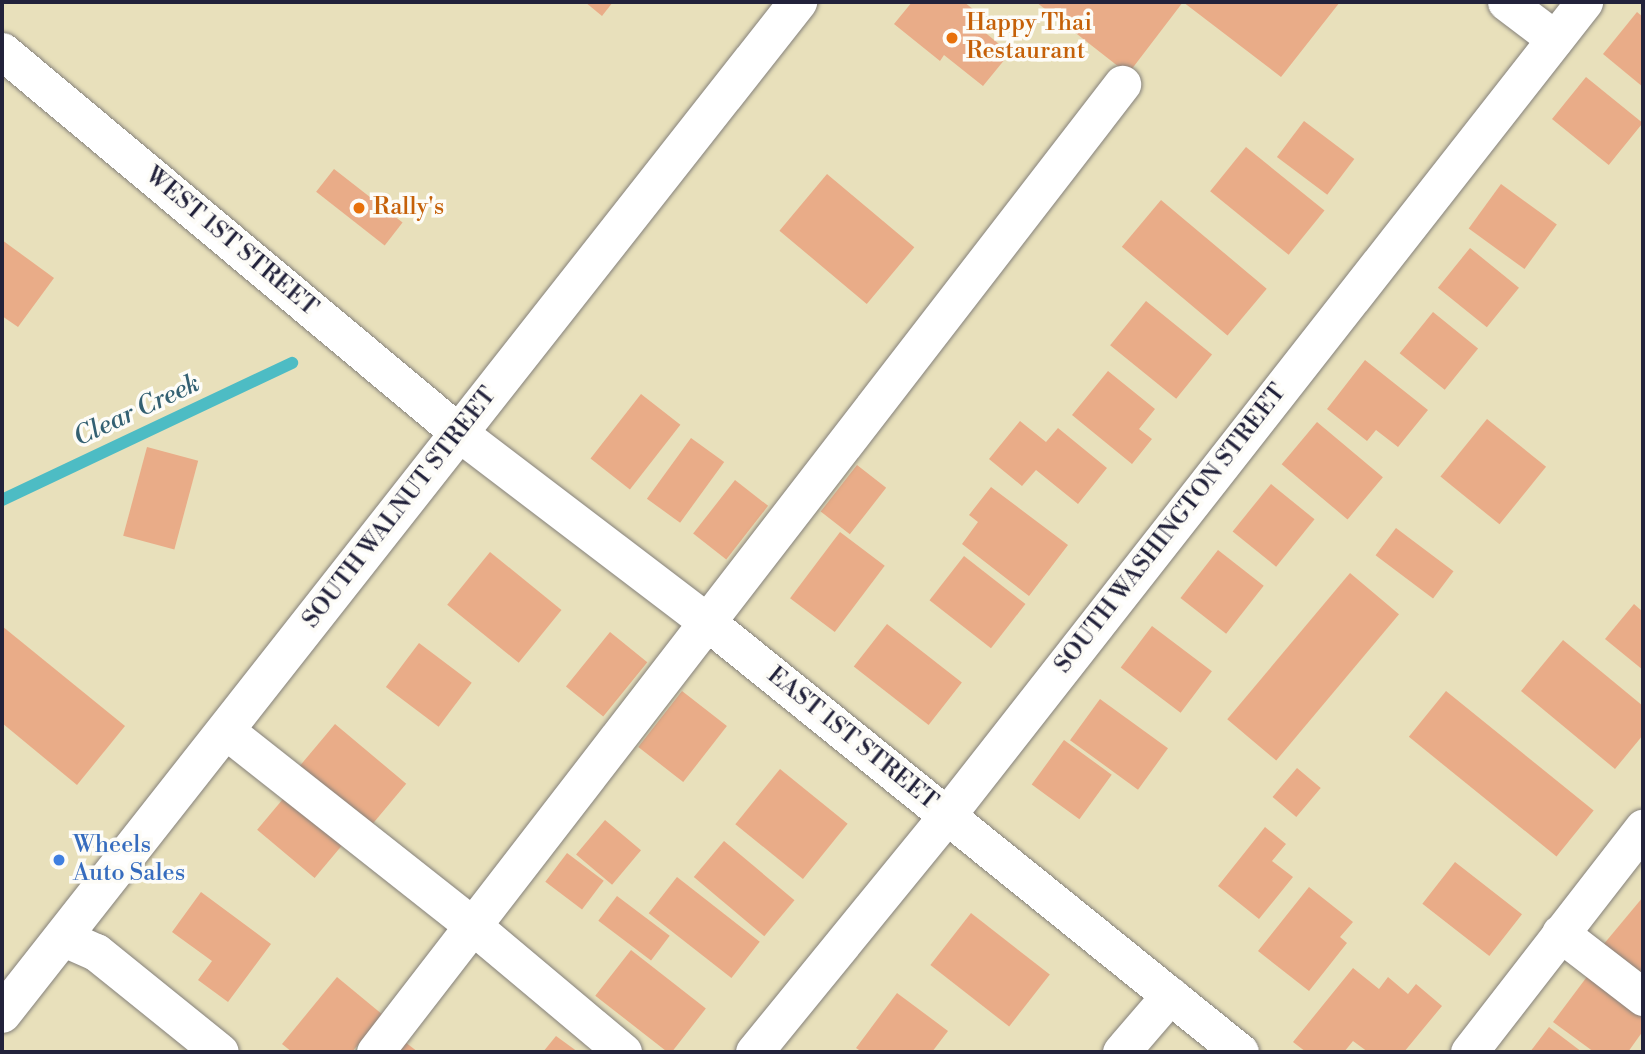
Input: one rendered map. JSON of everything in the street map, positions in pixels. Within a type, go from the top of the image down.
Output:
[{"type":"main road","name":"SOUTH WALNUT STREET","points":[[2,1014],[798,2]]},
{"type":"street","points":[[1506,2],[1555,39]]},
{"type":"street","name":"SOUTH WASHINGTON STREET","points":[[754,1052],[947,815],[1584,2]]},
{"type":"street","name":"WEST 1ST STREET","points":[[2,51],[459,433]]},
{"type":"street","points":[[375,1052],[1122,84]]},
{"type":"street","name":"EAST 1ST STREET","points":[[459,433],[707,622],[1240,1052]]},
{"type":"street","points":[[225,730],[473,926],[623,1052]]},
{"type":"street","points":[[1469,1052],[1643,828]]},
{"type":"street","points":[[1560,933],[1643,997]]},
{"type":"street","points":[[62,937],[96,951],[220,1052]]},
{"type":"street","points":[[1121,1052],[1170,995]]},
{"type":"building","points":[[585,2],[613,2],[602,16]]},
{"type":"building","name":"Happy Thai Restaurant","points":[[912,2],[964,2],[978,13],[971,21],[1010,53],[983,86],[944,55],[940,61],[894,24]]},
{"type":"building","points":[[1036,2],[1183,2],[1128,74]]},
{"type":"building","points":[[1183,2],[1340,2],[1281,77]]},
{"type":"building","points":[[1637,12],[1643,17],[1643,87],[1603,54]]},
{"type":"building","points":[[1586,77],[1643,123],[1609,165],[1552,119]]},
{"type":"building","points":[[1304,121],[1354,159],[1327,195],[1277,157]]},
{"type":"building","points":[[1246,147],[1324,211],[1289,255],[1210,191]]},
{"type":"building","name":"Rally's","points":[[334,169],[403,223],[385,245],[316,192]]},
{"type":"building","points":[[827,174],[914,247],[867,304],[779,231]]},
{"type":"building","points":[[1501,184],[1557,225],[1524,269],[1469,228]]},
{"type":"building","points":[[1161,200],[1267,289],[1228,335],[1122,247]]},
{"type":"building","points":[[2,240],[54,278],[18,327],[2,316]]},
{"type":"building","points":[[1470,248],[1519,288],[1487,327],[1438,288]]},
{"type":"building","points":[[1146,301],[1212,354],[1176,399],[1110,345]]},
{"type":"building","points":[[1433,312],[1478,349],[1445,390],[1400,353]]},
{"type":"building","points":[[1365,360],[1428,410],[1398,447],[1376,430],[1367,441],[1327,409]]},
{"type":"building","points":[[1108,371],[1155,409],[1139,429],[1152,439],[1132,464],[1072,415]]},
{"type":"building","points":[[641,394],[680,425],[630,489],[591,459]]},
{"type":"building","points":[[1487,419],[1546,467],[1499,524],[1440,477]]},
{"type":"building","points":[[1020,421],[1046,442],[1058,428],[1107,468],[1078,504],[1036,470],[1022,486],[989,459]]},
{"type":"building","points":[[1317,422],[1383,477],[1348,519],[1282,464]]},
{"type":"building","points":[[691,438],[724,462],[680,523],[647,499]]},
{"type":"building","points":[[147,447],[198,461],[174,550],[123,536]]},
{"type":"building","points":[[857,465],[886,488],[850,534],[821,511]]},
{"type":"building","points":[[735,480],[768,506],[726,559],[693,534]]},
{"type":"building","points":[[1271,484],[1315,519],[1276,567],[1233,531]]},
{"type":"building","points":[[991,487],[1068,545],[1029,596],[962,544],[978,522],[969,515]]},
{"type":"building","points":[[1396,528],[1454,571],[1433,598],[1376,555]]},
{"type":"building","points":[[840,532],[885,566],[835,632],[790,598]]},
{"type":"building","points":[[1218,550],[1264,586],[1226,634],[1180,598]]},
{"type":"building","points":[[490,552],[561,610],[519,663],[447,605]]},
{"type":"building","points":[[964,556],[1025,604],[991,648],[930,600]]},
{"type":"building","points":[[1350,573],[1399,614],[1276,760],[1227,719]]},
{"type":"building","points":[[1634,604],[1643,612],[1643,670],[1605,639]]},
{"type":"building","points":[[887,624],[962,682],[929,725],[854,667]]},
{"type":"building","points":[[2,626],[125,726],[77,785],[2,723]]},
{"type":"building","points":[[1152,626],[1212,671],[1181,713],[1121,668]]},
{"type":"building","points":[[610,632],[647,662],[603,717],[566,686]]},
{"type":"building","points":[[1563,640],[1643,706],[1643,735],[1615,769],[1521,691]]},
{"type":"building","points":[[419,643],[472,683],[439,727],[386,687]]},
{"type":"building","points":[[682,691],[727,726],[683,782],[638,747]]},
{"type":"building","points":[[1446,691],[1594,811],[1557,856],[1409,737]]},
{"type":"building","points":[[1100,699],[1168,748],[1138,790],[1070,740]]},
{"type":"building","points":[[335,724],[406,784],[368,830],[296,770]]},
{"type":"building","points":[[1064,740],[1112,775],[1079,819],[1032,784]]},
{"type":"building","points":[[1297,768],[1321,788],[1296,817],[1273,797]]},
{"type":"building","points":[[780,769],[848,824],[803,879],[735,824]]},
{"type":"building","points":[[288,793],[345,841],[315,878],[257,830]]},
{"type":"building","points":[[605,820],[641,850],[612,885],[576,854]]},
{"type":"building","points":[[1265,827],[1286,844],[1272,861],[1293,877],[1259,919],[1218,886]]},
{"type":"building","points":[[724,841],[794,900],[764,936],[694,877]]},
{"type":"building","points":[[567,853],[604,881],[582,909],[545,882]]},
{"type":"building","points":[[1455,862],[1522,914],[1489,956],[1422,904]]},
{"type":"building","points":[[677,877],[760,942],[731,978],[649,913]]},
{"type":"building","points":[[1309,887],[1353,922],[1340,937],[1347,943],[1309,991],[1258,951]]},
{"type":"building","points":[[201,892],[271,944],[228,1002],[198,980],[212,961],[172,932]]},
{"type":"building","points":[[617,896],[670,936],[651,960],[598,921]]},
{"type":"building","points":[[1643,897],[1643,978],[1603,945]]},
{"type":"building","points":[[971,913],[1050,975],[1009,1027],[930,965]]},
{"type":"building","points":[[631,950],[706,1008],[672,1052],[667,1052],[595,996]]},
{"type":"building","points":[[1353,968],[1379,989],[1388,977],[1408,994],[1416,984],[1442,1006],[1404,1052],[1368,1052],[1353,1041],[1344,1052],[1306,1052],[1293,1042]]},
{"type":"building","points":[[1589,974],[1643,1015],[1643,1031],[1628,1052],[1594,1052],[1553,1022]]},
{"type":"building","points":[[337,977],[383,1015],[352,1052],[292,1052],[282,1044]]},
{"type":"building","points":[[897,993],[948,1031],[932,1052],[862,1052],[856,1048]]},
{"type":"building","points":[[1549,1027],[1582,1052],[1530,1052]]},
{"type":"building","points":[[556,1036],[578,1052],[543,1052]]},
{"type":"building","points":[[405,1042],[418,1052],[396,1052]]},
{"type":"waterway","name":"Clear Creek","points":[[2,500],[292,363]]},
{"type":"place","name":"Happy Thai Restaurant","points":[[952,38]]},
{"type":"place","name":"Rally's","points":[[359,208]]},
{"type":"place","name":"Wheels Auto Sales","points":[[59,860]]}]
